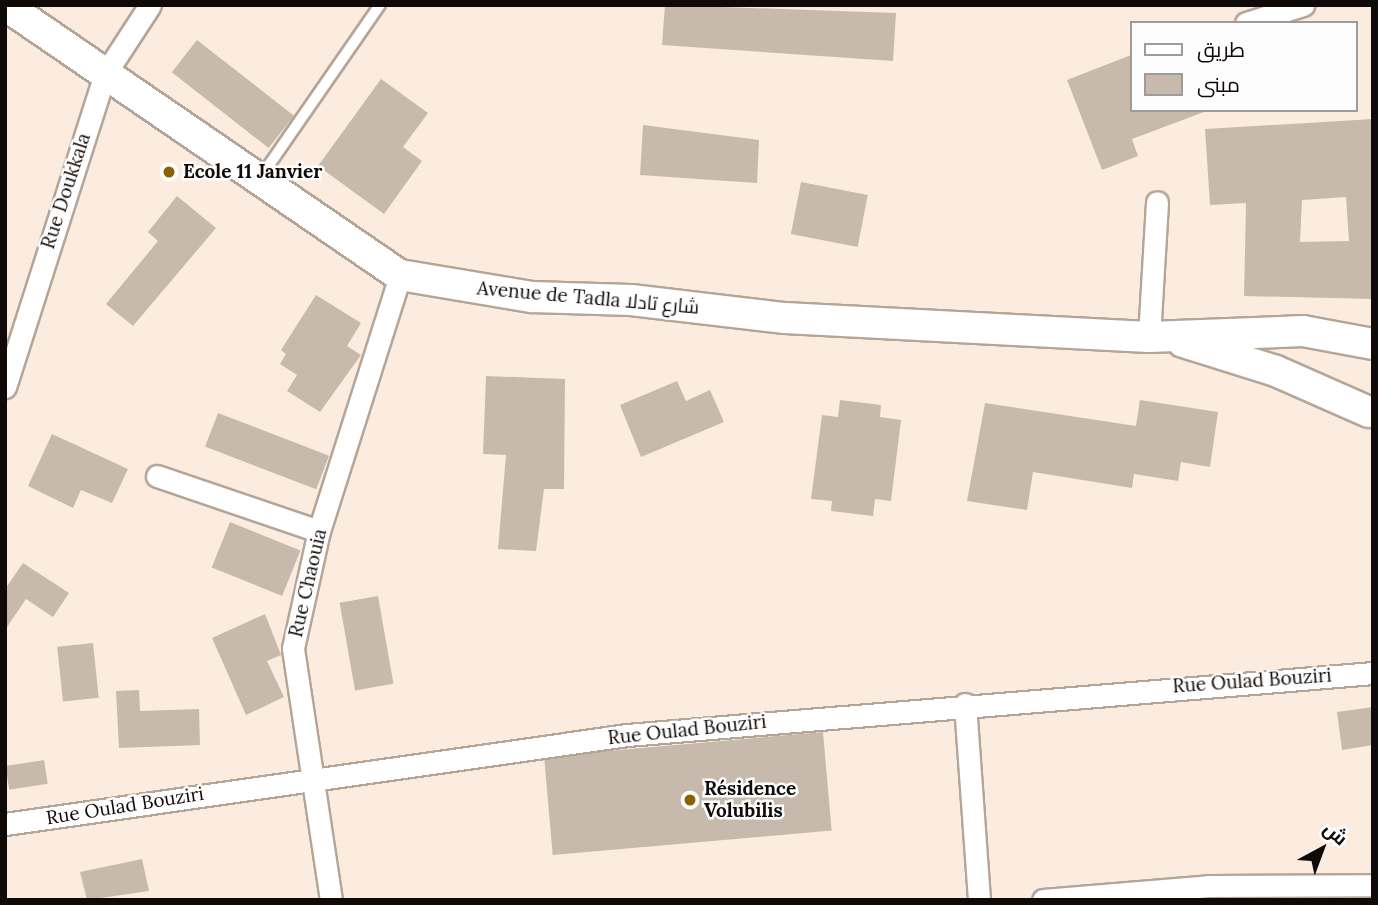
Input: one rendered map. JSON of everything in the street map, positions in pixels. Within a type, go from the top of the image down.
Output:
[{"type":"main road","name":"Avenue de Tadla شارع تادلا","points":[[5,5],[400,275],[532,297],[631,300],[785,318],[1159,337],[1255,329],[1373,344]]},
{"type":"main road","name":"Avenue de Tadla شارع تادلا","points":[[1159,337],[1276,371],[1371,408]]},
{"type":"street","name":"Rue Doukkala","points":[[5,387],[105,74],[150,5]]},
{"type":"street","points":[[1251,21],[1303,5]]},
{"type":"street","points":[[1157,202],[1159,337]]},
{"type":"street","name":"Rue Chaouia","points":[[331,900],[292,666],[319,531],[400,275]]},
{"type":"street","points":[[157,476],[319,531]]},
{"type":"street","name":"Rue Oulad Bouziri","points":[[5,824],[310,778],[627,735],[965,704],[1373,673]]},
{"type":"street","points":[[965,704],[979,900]]},
{"type":"street","points":[[1043,900],[1148,895],[1329,893],[1373,885]]},
{"type":"lane","points":[[258,180],[380,5]]},
{"type":"building","points":[[665,5],[896,13],[893,61],[662,45]]},
{"type":"building","points":[[197,40],[294,116],[269,148],[172,72]]},
{"type":"building","points":[[1130,55],[1130,112],[1204,112],[1132,139],[1138,156],[1102,170],[1067,80]]},
{"type":"building","points":[[381,79],[428,113],[403,147],[422,161],[384,214],[318,166]]},
{"type":"building","points":[[1373,119],[1373,299],[1244,296],[1246,203],[1210,205],[1205,129]],"holes":[[[1346,197],[1349,241],[1300,242],[1302,200]]]},
{"type":"building","points":[[643,125],[759,140],[757,183],[640,175]]},
{"type":"building","points":[[801,182],[868,195],[858,247],[791,234]]},
{"type":"building","points":[[177,196],[216,228],[133,326],[106,304],[158,241],[148,232]]},
{"type":"building","points":[[316,295],[361,323],[347,346],[361,355],[320,412],[287,391],[297,375],[280,364],[286,354],[281,350]]},
{"type":"building","points":[[486,376],[565,379],[564,489],[544,489],[536,551],[498,549],[506,455],[483,454]]},
{"type":"building","points":[[677,381],[686,401],[710,390],[724,422],[641,457],[620,405]]},
{"type":"building","points":[[840,400],[881,405],[880,417],[901,420],[891,501],[875,499],[873,516],[831,511],[832,501],[811,499],[822,415],[838,417]]},
{"type":"building","points":[[1140,400],[1218,412],[1210,467],[1181,462],[1178,481],[1134,474],[1132,488],[1033,472],[1027,510],[967,501],[985,403],[1136,426]]},
{"type":"building","points":[[218,413],[329,456],[316,489],[205,447]]},
{"type":"building","points":[[52,434],[128,469],[112,503],[81,490],[73,508],[28,486]]},
{"type":"building","points":[[230,522],[300,550],[282,596],[212,567]]},
{"type":"building","points":[[23,563],[69,593],[53,617],[26,599],[5,630],[5,589]]},
{"type":"building","points":[[378,596],[393,684],[355,690],[340,603]]},
{"type":"building","points":[[265,614],[281,655],[267,661],[284,697],[246,715],[212,638]]},
{"type":"building","points":[[93,643],[99,698],[63,701],[57,647]]},
{"type":"building","points":[[139,690],[140,711],[199,709],[200,745],[119,748],[116,691]]},
{"type":"building","points":[[1373,707],[1373,745],[1342,750],[1337,712]]},
{"type":"building","name":"Résidence Volubilis","points":[[823,732],[832,831],[553,855],[544,756]]},
{"type":"building","points":[[44,760],[48,784],[9,790],[5,766]]},
{"type":"building","points":[[142,859],[149,891],[87,900],[80,872]]},
{"type":"place","name":"Ecole 11 Janvier","points":[[169,172]]},
{"type":"place","name":"Résidence Volubilis","points":[[690,800]]}]
